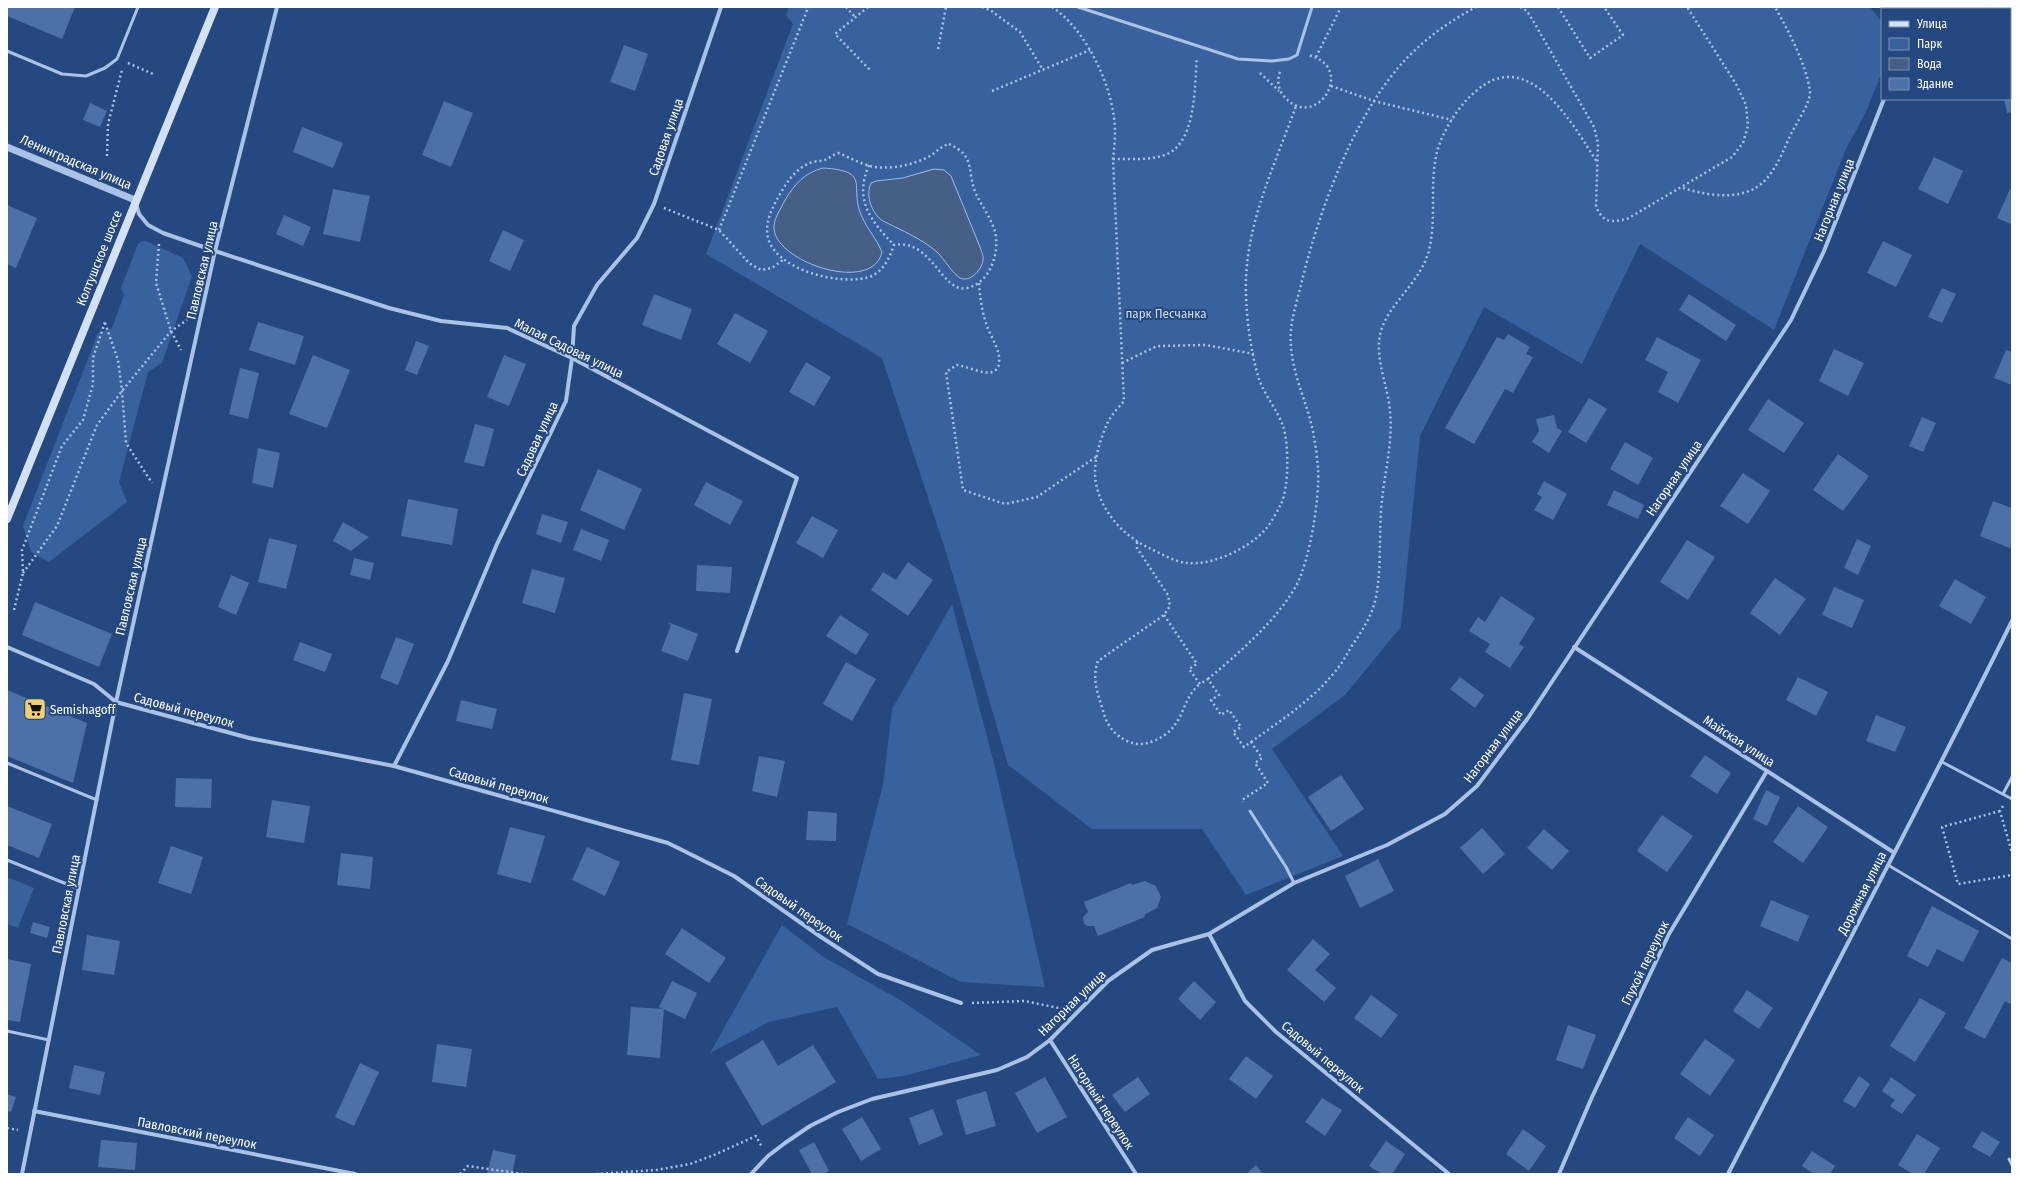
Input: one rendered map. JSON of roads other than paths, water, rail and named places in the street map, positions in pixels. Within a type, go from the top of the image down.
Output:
[{"type":"main road","name":"Колтушское шоссе","points":[[7,519],[135,200],[215,7]]},
{"type":"street","name":"Павловская улица","points":[[22,1174],[116,702],[161,496],[216,251],[278,7]]},
{"type":"street","name":"Садовая улица","points":[[394,766],[448,661],[497,544],[566,401],[572,358],[574,326],[597,285],[637,238],[654,204],[721,7]]},
{"type":"street","name":"Нагорная улица","points":[[751,1174],[768,1156],[785,1143],[810,1126],[838,1112],[872,1098],[998,1070],[1027,1057],[1050,1040],[1108,980],[1152,950],[1209,934],[1294,883],[1387,845],[1445,814],[1478,786],[1497,762],[1574,648],[1791,320],[1824,251],[1884,100]]},
{"type":"street","name":"Ленинградская улица","points":[[7,147],[135,200]]},
{"type":"street","name":"Малая Садовая улица","points":[[135,200],[139,214],[148,225],[163,233],[389,308],[441,321],[507,328],[572,358],[797,478],[737,651]]},
{"type":"street","name":"Дорожная улица","points":[[1728,1174],[1888,865],[1893,852],[1942,762],[2012,621]]},
{"type":"street","name":"Садовый переулок","points":[[7,647],[94,684],[116,702],[248,738],[394,766],[668,843],[734,876],[821,937],[878,974],[961,1003]]},
{"type":"street","name":"Майская улица","points":[[1574,648],[1893,852]]},
{"type":"street","name":"Глухой переулок","points":[[1559,1174],[1592,1097],[1669,934],[1767,771]]},
{"type":"street","name":"Садовый переулок","points":[[1209,934],[1245,1001],[1276,1032],[1449,1174]]},
{"type":"street","name":"Нагорный переулок","points":[[1050,1040],[1136,1174]]},
{"type":"street","name":"Павловский переулок","points":[[34,1111],[355,1174]]},
{"type":"lane","points":[[7,51],[62,74],[86,76],[105,68],[117,59],[138,7]]},
{"type":"lane","points":[[1078,7],[1238,59],[1272,61],[1289,59],[1297,55],[1312,7]]},
{"type":"lane","points":[[1942,762],[2012,799]]},
{"type":"lane","points":[[7,763],[97,800]]},
{"type":"lane","points":[[2003,794],[2012,777]]},
{"type":"lane","points":[[1250,811],[1286,866],[1294,883]]},
{"type":"lane","points":[[7,860],[79,889]]},
{"type":"lane","points":[[1888,865],[2012,939]]},
{"type":"lane","points":[[7,1032],[49,1040]]},
{"type":"lane","points":[[2009,1159],[2012,1165]]},
{"type":"water","points":[[823,168],[848,173],[854,177],[856,182],[858,206],[862,217],[882,252],[875,264],[862,271],[845,272],[826,269],[807,262],[791,253],[779,241],[774,229],[778,214],[792,189],[805,176]]},
{"type":"water","points":[[934,169],[944,170],[951,176],[983,255],[981,267],[972,277],[968,279],[957,276],[937,252],[925,243],[879,218],[869,199],[869,188],[871,183],[876,181],[903,178]]},
{"type":"place","name":"Semishagoff","points":[[35,709]]},
{"type":"park label","name":"парк Песчанка","points":[[1166,313]]}]
